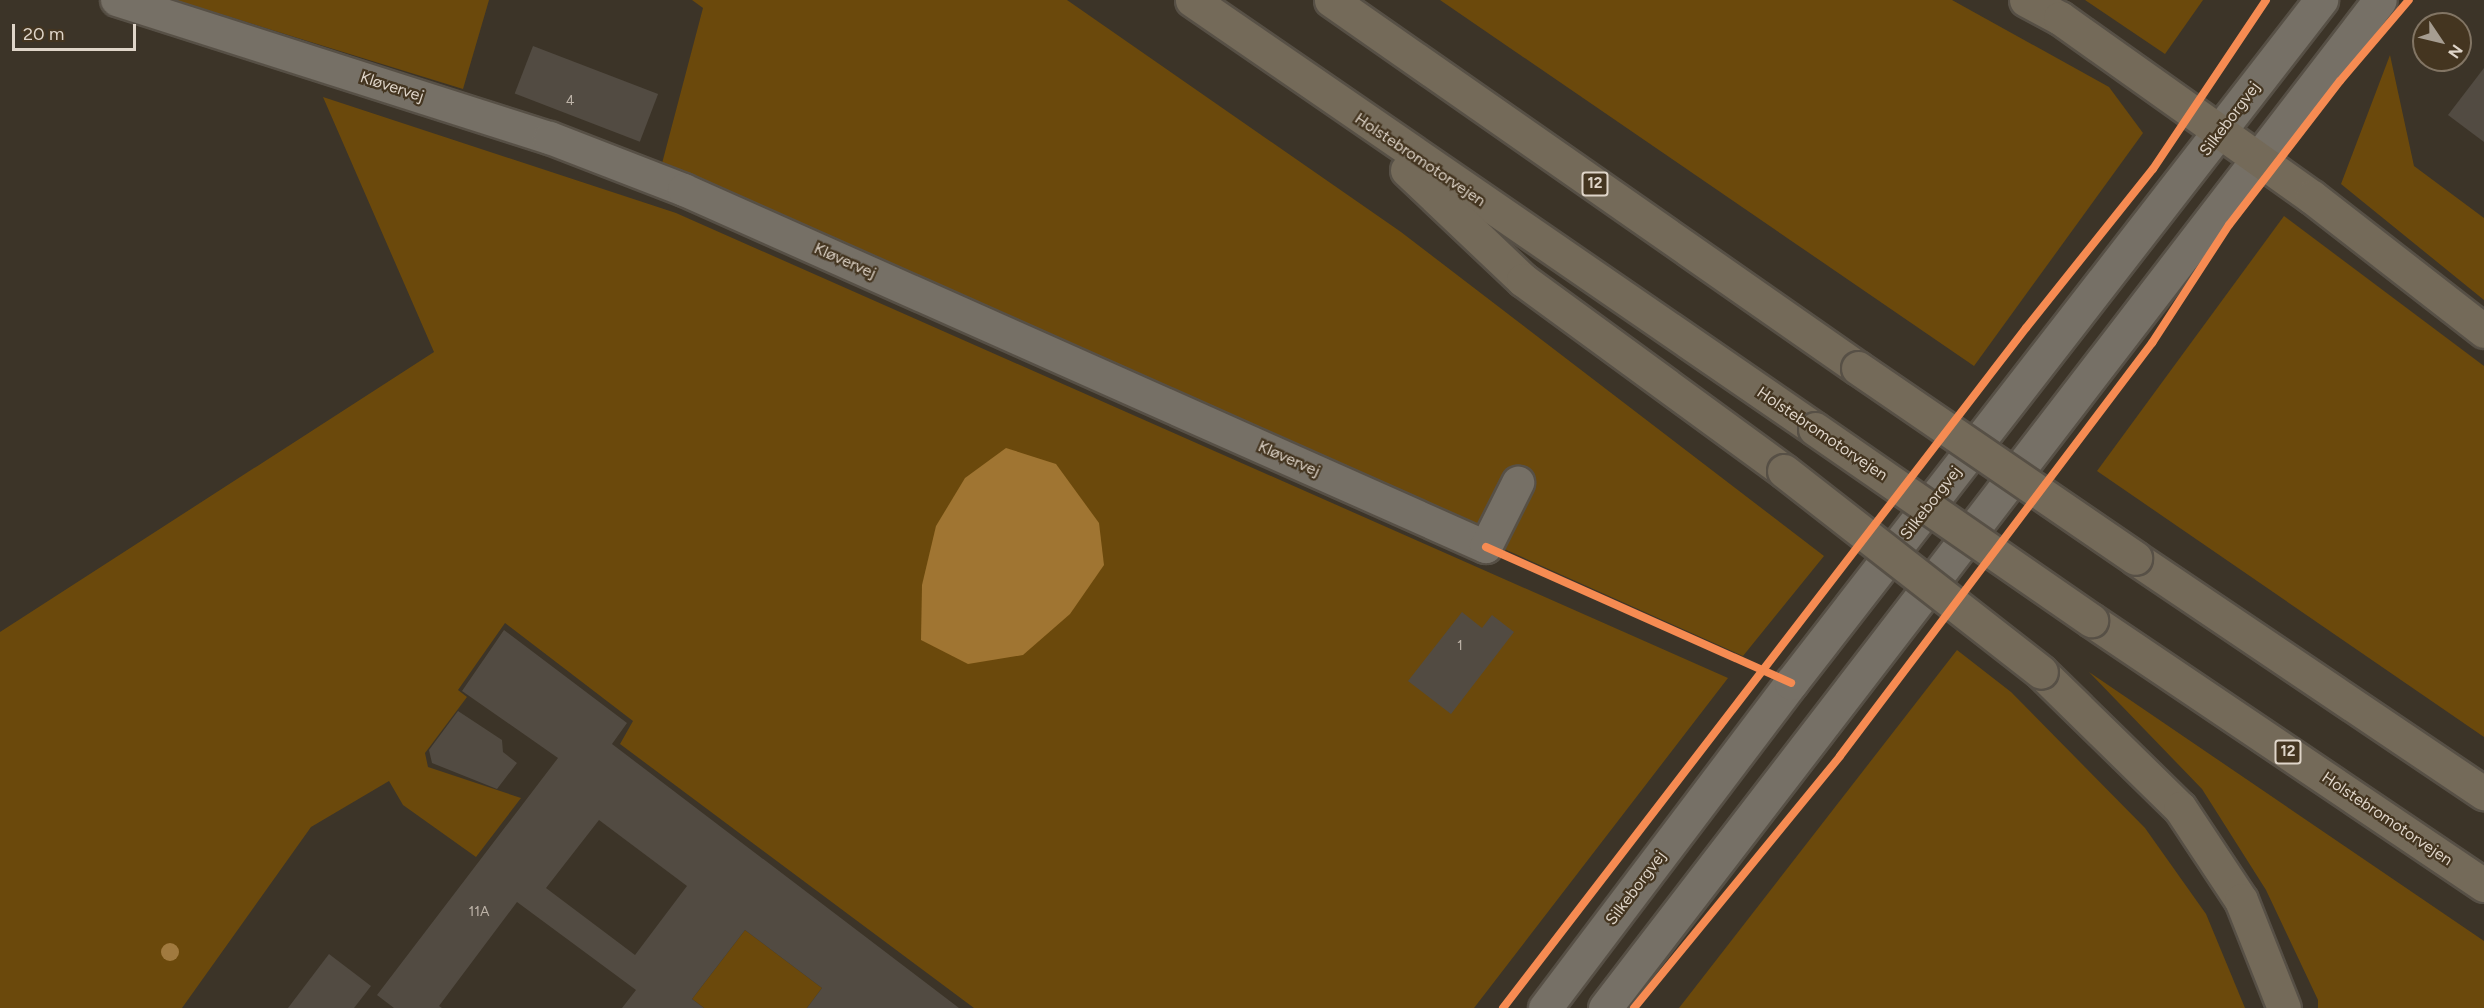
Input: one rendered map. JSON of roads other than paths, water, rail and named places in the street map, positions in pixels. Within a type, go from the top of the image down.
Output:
[{"type":"highway","name":"Holstebromotorvejen","points":[[1192,0],[1334,101],[2091,620],[2484,885]]},
{"type":"highway","name":"12","points":[[1331,0],[1858,368],[2484,793]]},
{"type":"highway","points":[[2026,0],[2060,18],[2257,158],[2484,331]]},
{"type":"highway","points":[[1334,101],[1523,279],[1784,471],[2041,672],[2180,808],[2241,900],[2284,1008]]},
{"type":"main road","name":"Silkeborgvej","points":[[1545,1008],[1791,683],[2320,0]]},
{"type":"main road","points":[[1605,1008],[2380,0]]},
{"type":"street","name":"Kløvervej","points":[[117,0],[550,138],[684,190],[1486,547],[1518,483]]}]
